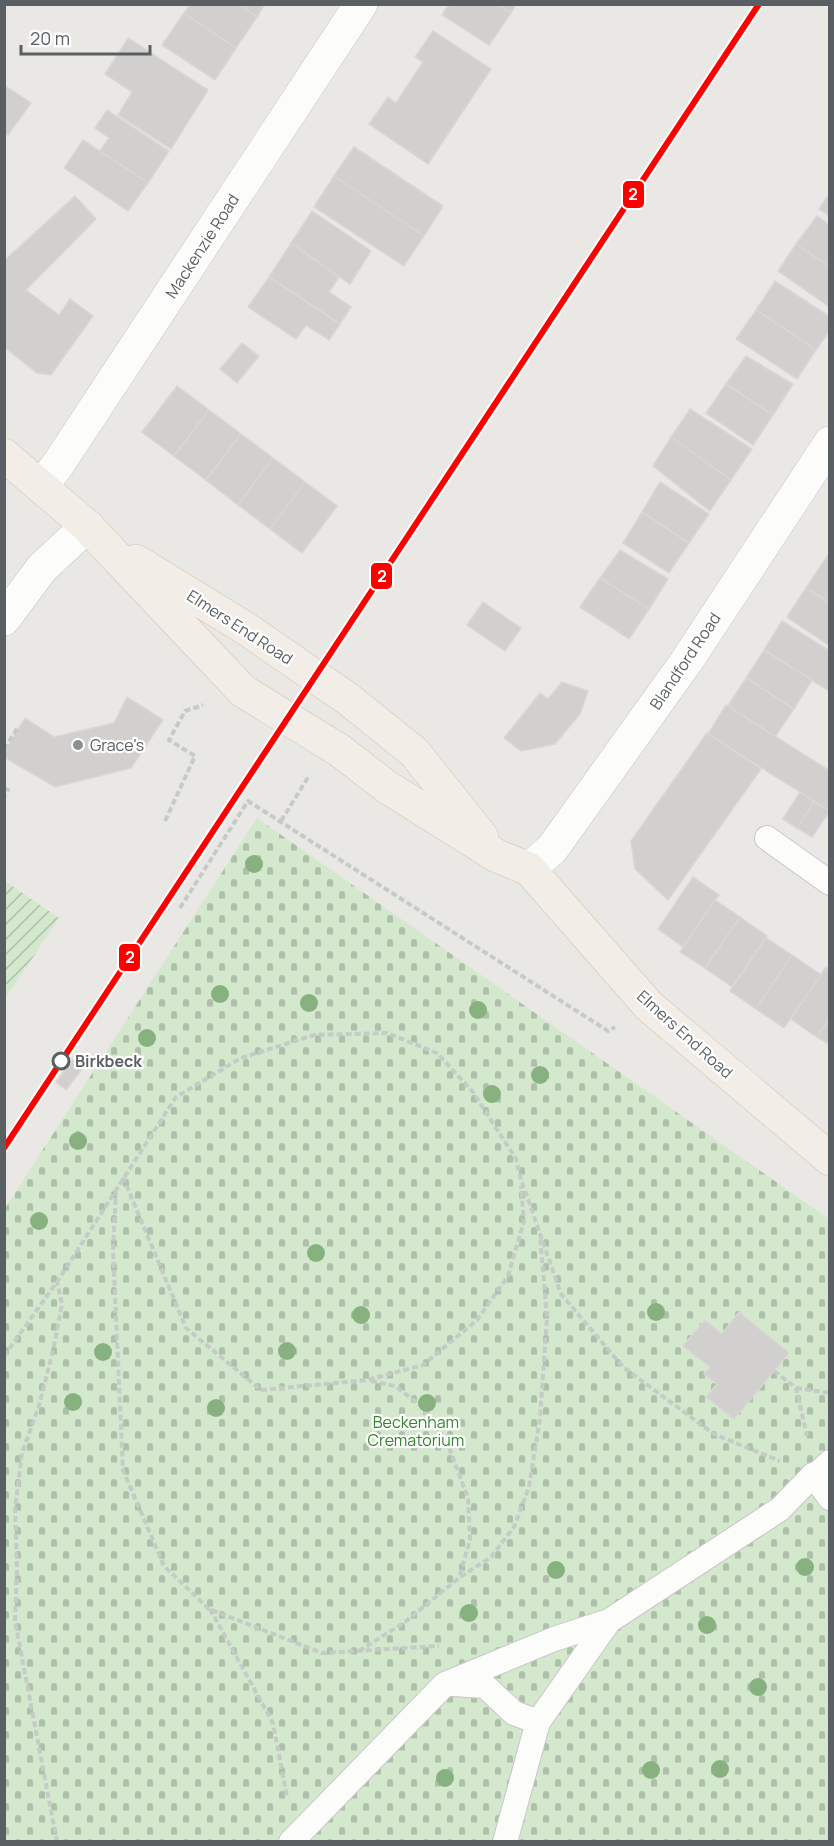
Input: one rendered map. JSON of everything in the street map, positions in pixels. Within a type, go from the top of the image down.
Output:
[{"type":"main road","name":"Elmers End Road","points":[[4,455],[93,532],[243,691],[339,750],[387,787],[497,856],[529,869],[649,1006],[830,1160]]},
{"type":"main road","name":"Elmers End Road","points":[[93,532],[245,628],[348,699],[414,752],[497,856]]},
{"type":"street","name":"Mackenzie Road","points":[[42,486],[60,463],[361,4]]},
{"type":"street","name":"Blandford Road","points":[[529,869],[552,849],[686,662],[830,443]]},
{"type":"street","points":[[4,619],[42,568],[93,532]]},
{"type":"lane","points":[[767,838],[830,882]]},
{"type":"lane","points":[[295,1836],[445,1684],[554,1639],[609,1621],[780,1509],[819,1470],[830,1498]]},
{"type":"lane","points":[[505,1842],[538,1722],[609,1621]]},
{"type":"lane","points":[[445,1684],[486,1686],[514,1713],[538,1722]]},
{"type":"path","points":[[165,821],[195,756],[169,740],[185,711],[243,691]]},
{"type":"path","points":[[4,749],[18,726]]},
{"type":"path","points":[[281,821],[307,779],[316,785]]},
{"type":"path","points":[[4,788],[8,790],[4,796]]},
{"type":"path","points":[[180,908],[248,801],[608,1031]]},
{"type":"path","points":[[4,1356],[57,1282],[176,1097],[241,1058],[314,1035],[387,1033],[437,1053],[474,1092],[516,1159],[561,1294],[623,1367],[714,1434],[819,1470]]},
{"type":"path","points":[[123,1177],[186,1328],[261,1390],[367,1380],[423,1365],[477,1320],[508,1276],[524,1221],[521,1179]]},
{"type":"path","points":[[116,1188],[113,1250],[123,1470],[164,1566],[209,1609],[273,1724],[284,1790],[295,1836]]},
{"type":"path","points":[[358,1652],[405,1622],[459,1578],[491,1557],[514,1527],[529,1487],[540,1418],[547,1318],[539,1228]]},
{"type":"path","points":[[57,1282],[62,1304],[60,1315],[39,1406],[22,1453],[15,1509],[17,1568],[15,1621],[57,1842]]},
{"type":"path","points":[[774,1371],[796,1388],[830,1393]]},
{"type":"path","points":[[367,1380],[395,1386],[422,1406],[447,1442],[468,1498],[470,1540],[459,1578]]},
{"type":"path","points":[[796,1388],[819,1470]]},
{"type":"path","points":[[209,1609],[322,1653],[450,1646]]},
{"type":"green space","name":"Beckenham Crematorium","points":[[257,818],[829,1219],[829,1841],[5,1841],[4,1210]]},
{"type":"green space","points":[[5,881],[59,918],[5,999]]},
{"type":"building","points":[[190,4],[239,4],[257,17],[236,48],[184,13]]},
{"type":"building","points":[[239,4],[265,4],[257,17]]},
{"type":"building","points":[[449,4],[497,4],[511,13],[489,45],[442,15]]},
{"type":"building","points":[[497,4],[516,4],[511,13]]},
{"type":"building","points":[[184,13],[236,48],[215,80],[162,45]]},
{"type":"building","points":[[433,31],[491,69],[428,164],[369,124],[388,97],[396,103],[423,62],[415,57]]},
{"type":"building","points":[[128,38],[208,90],[171,149],[118,115],[132,92],[105,74]]},
{"type":"building","points":[[4,85],[31,103],[8,135],[4,133]]},
{"type":"building","points":[[107,110],[169,151],[148,183],[100,151],[109,138],[95,128]]},
{"type":"building","points":[[83,140],[148,183],[128,211],[64,168]]},
{"type":"building","points":[[354,147],[443,206],[424,236],[334,176]]},
{"type":"building","points":[[334,176],[424,236],[404,266],[314,207]]},
{"type":"building","points":[[830,193],[830,216],[819,209]]},
{"type":"building","points":[[75,196],[96,219],[26,290],[59,315],[70,299],[93,316],[51,375],[37,373],[4,347],[4,261]]},
{"type":"building","points":[[312,211],[371,251],[350,284],[291,243]]},
{"type":"building","points":[[817,216],[830,225],[830,267],[796,244]]},
{"type":"building","points":[[291,243],[339,277],[329,292],[351,307],[340,324],[269,277]]},
{"type":"building","points":[[796,244],[830,267],[830,307],[778,271]]},
{"type":"building","points":[[269,277],[340,324],[329,340],[306,325],[296,339],[248,307]]},
{"type":"building","points":[[775,281],[830,317],[830,330],[816,350],[756,310]]},
{"type":"building","points":[[756,310],[816,350],[797,379],[736,339]]},
{"type":"building","points":[[242,343],[259,356],[237,383],[220,369]]},
{"type":"building","points":[[746,356],[793,384],[773,415],[726,384]]},
{"type":"building","points":[[726,384],[773,415],[753,445],[706,413]]},
{"type":"building","points":[[177,386],[209,410],[174,456],[142,432]]},
{"type":"building","points":[[690,409],[752,449],[731,480],[671,437]]},
{"type":"building","points":[[209,410],[241,434],[206,480],[174,456]]},
{"type":"building","points":[[241,434],[273,458],[238,505],[206,480]]},
{"type":"building","points":[[671,437],[731,480],[710,511],[653,466]]},
{"type":"building","points":[[273,458],[305,482],[270,529],[238,505]]},
{"type":"building","points":[[305,482],[337,506],[302,553],[270,529]]},
{"type":"building","points":[[660,482],[709,514],[689,543],[642,512]]},
{"type":"building","points":[[642,512],[689,543],[669,573],[623,543]]},
{"type":"building","points":[[620,550],[668,579],[649,609],[600,578]]},
{"type":"building","points":[[828,555],[830,556],[830,603],[806,588]]},
{"type":"building","points":[[600,578],[649,609],[629,639],[580,607]]},
{"type":"building","points":[[806,588],[830,603],[830,646],[787,617]]},
{"type":"building","points":[[483,602],[521,628],[505,651],[467,625]]},
{"type":"building","points":[[782,621],[830,651],[830,692],[764,650]]},
{"type":"building","points":[[764,650],[812,680],[794,709],[746,678]]},
{"type":"building","points":[[746,678],[794,709],[775,737],[728,706]]},
{"type":"building","points":[[562,682],[588,691],[580,714],[555,744],[521,751],[504,738],[540,693],[548,699]]},
{"type":"building","name":"Grace's","points":[[127,697],[163,720],[131,768],[55,787],[4,757],[4,753],[25,718],[54,737],[114,723]]},
{"type":"building","points":[[726,705],[830,771],[830,811],[708,734]]},
{"type":"building","points":[[707,733],[761,769],[668,900],[635,869],[631,841]]},
{"type":"building","points":[[800,792],[814,802],[797,828],[783,819]]},
{"type":"building","points":[[814,802],[830,811],[812,837],[797,828]]},
{"type":"building","points":[[693,877],[719,895],[683,947],[658,929]]},
{"type":"building","points":[[715,900],[740,917],[705,968],[680,952]]},
{"type":"building","points":[[740,917],[767,936],[732,987],[705,968]]},
{"type":"building","points":[[766,938],[792,955],[756,1009],[730,991]]},
{"type":"building","points":[[792,955],[821,975],[784,1028],[756,1009]]},
{"type":"building","points":[[826,967],[830,970],[830,1018],[817,1037],[791,1019]]},
{"type":"building","points":[[830,1018],[830,1045],[817,1037]]},
{"type":"building","points":[[75,1057],[85,1065],[66,1090],[56,1082]]},
{"type":"building","points":[[739,1312],[789,1353],[734,1419],[706,1397],[717,1384],[704,1374],[710,1367],[683,1346],[705,1320],[722,1334]]},
{"type":"transit line","name":"2","points":[[4,1148],[759,4]]},
{"type":"place","name":"Grace's","points":[[78,745]]},
{"type":"place","name":"Birkbeck","points":[[61,1061]]}]
